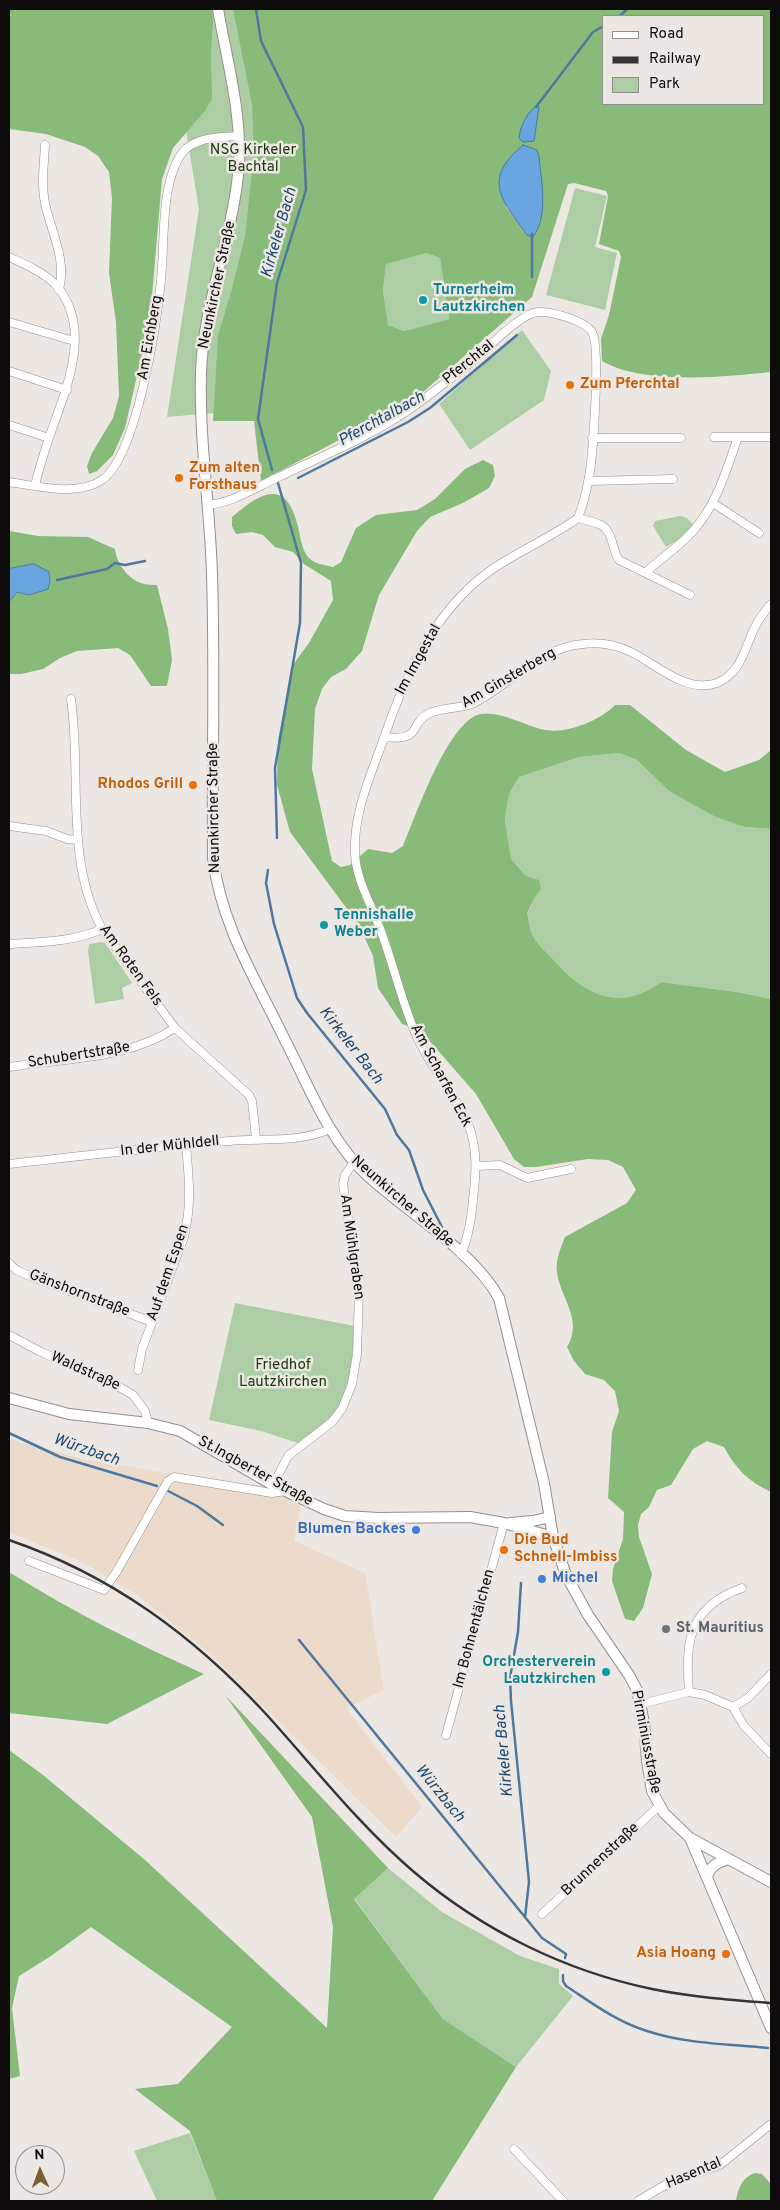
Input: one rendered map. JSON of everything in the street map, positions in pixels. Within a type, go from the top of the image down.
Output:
[{"type":"main road","name":"Neunkircher Straße","points":[[218,9],[235,100],[239,171],[232,220],[208,319],[201,370],[214,637],[213,835],[216,878],[226,916],[241,952],[330,1129],[354,1162],[486,1277],[499,1298],[542,1474],[553,1538]]},
{"type":"main road","name":"St.Ingberter Straße","points":[[9,1398],[69,1414],[148,1423],[180,1431],[273,1485],[324,1509],[345,1516],[378,1518],[454,1516],[504,1524],[553,1538]]},
{"type":"main road","name":"St.Ingberter Straße","points":[[504,1524],[550,1517]]},
{"type":"main road","name":"Pirminiusstraße","points":[[553,1538],[571,1587],[629,1675],[641,1704],[649,1776],[659,1806],[690,1838],[771,2028]]},
{"type":"main road","points":[[690,1838],[771,1882]]},
{"type":"main road","points":[[707,1878],[708,1872],[716,1864],[729,1859]]},
{"type":"street","name":"Am Eichberg","points":[[9,482],[69,489],[92,485],[102,480],[118,461],[130,432],[150,354],[161,280],[169,183],[182,153],[194,144],[211,138],[238,136]]},
{"type":"street","points":[[45,144],[43,185],[46,208],[62,266],[62,280],[59,290]]},
{"type":"street","points":[[9,257],[49,279],[59,290],[70,315],[74,341],[72,369],[67,390],[49,438],[35,485]]},
{"type":"street","name":"Pferchtal","points":[[208,505],[223,503],[246,494],[369,434],[399,417],[472,362],[521,320],[533,313],[544,313],[584,323],[592,333],[596,345],[596,367],[592,438]]},
{"type":"street","points":[[9,322],[74,341]]},
{"type":"street","points":[[9,371],[67,390]]},
{"type":"street","points":[[9,425],[49,438]]},
{"type":"street","points":[[714,437],[771,438]]},
{"type":"street","points":[[646,572],[692,532],[713,503],[738,437]]},
{"type":"street","points":[[681,438],[592,438],[588,481],[578,518],[606,529],[614,554],[619,560],[646,572],[690,596]]},
{"type":"street","points":[[588,481],[673,479]]},
{"type":"street","points":[[713,503],[758,533]]},
{"type":"street","name":"Im Imgestal","points":[[355,846],[360,810],[396,702],[435,627],[467,590],[507,559],[578,518]]},
{"type":"street","name":"Am Ginsterberg","points":[[384,737],[398,738],[413,733],[422,719],[429,713],[456,709],[473,703],[554,652],[573,645],[594,643],[620,648],[691,684],[709,685],[730,676],[737,667],[745,653],[753,630],[771,604]]},
{"type":"street","name":"Am Roten Fels","points":[[71,699],[76,750],[78,840],[88,897],[94,914],[102,928],[175,1028],[249,1095],[252,1101],[256,1138]]},
{"type":"street","points":[[9,826],[46,831],[68,839],[78,840]]},
{"type":"street","name":"Am Scharfen Eck","points":[[355,846],[355,862],[360,879],[380,928],[410,1021],[423,1050],[468,1124],[476,1166],[468,1236],[461,1254]]},
{"type":"street","points":[[9,944],[60,940],[88,935],[102,928]]},
{"type":"street","name":"Schubertstraße","points":[[9,1067],[110,1053],[156,1039],[175,1028]]},
{"type":"street","name":"In der Mühldell","points":[[9,1164],[256,1138],[306,1137],[317,1135],[330,1129]]},
{"type":"street","name":"Auf dem Espen","points":[[138,1370],[142,1349],[188,1221],[190,1194],[186,1145]]},
{"type":"street","name":"Am Mühlgraben","points":[[273,1485],[288,1456],[332,1422],[342,1409],[352,1384],[357,1354],[359,1293],[343,1184],[345,1174],[354,1162]]},
{"type":"street","points":[[476,1166],[500,1165],[527,1178],[571,1170]]},
{"type":"street","name":"Gänshornstraße","points":[[9,1263],[16,1270],[32,1277],[152,1322]]},
{"type":"street","name":"Waldstraße","points":[[9,1334],[41,1352],[114,1384],[133,1395],[144,1411],[148,1423]]},
{"type":"street","points":[[29,1561],[104,1590],[117,1571],[164,1488],[174,1476],[272,1493],[285,1491]]},
{"type":"street","name":"Im Bohnentälchen","points":[[446,1735],[504,1524]]},
{"type":"street","points":[[689,1692],[688,1665],[698,1618],[718,1598],[742,1588]]},
{"type":"street","points":[[733,1707],[748,1698],[771,1674]]},
{"type":"street","points":[[641,1704],[689,1692],[705,1695],[733,1707],[744,1726],[771,1754]]},
{"type":"street","name":"Brunnenstraße","points":[[542,1914],[659,1806]]},
{"type":"street","name":"Hasental","points":[[638,2201],[667,2184],[720,2165],[771,2124]]},
{"type":"street","points":[[514,2149],[563,2201]]},
{"type":"shaded area","points":[[9,1439],[82,1459],[203,1479],[266,1486],[301,1503],[294,1541],[365,1573],[384,1690],[346,1708],[422,1807],[396,1837],[209,1653],[137,1595],[84,1563],[9,1532]]},
{"type":"green space","points":[[9,9],[212,9],[212,99],[204,112],[173,148],[162,179],[150,319],[125,428],[113,455],[97,471],[89,474],[87,466],[92,453],[113,418],[119,396],[116,322],[109,273],[112,198],[109,172],[98,156],[85,147],[46,134],[9,129]]},
{"type":"green space","name":"NSG Kirkeler Bachtal","points":[[166,9],[271,9],[265,409],[167,417],[199,209]]},
{"type":"green space","points":[[233,9],[771,9],[771,372],[708,377],[661,376],[639,374],[619,369],[602,361],[601,339],[609,315],[621,257],[619,251],[599,244],[608,196],[606,191],[574,183],[568,184],[532,297],[422,393],[364,427],[261,481],[254,421],[213,421],[218,336],[245,237],[254,152],[252,104]],"holes":[[[523,145],[537,150],[539,156],[527,235],[506,207]],[[426,253],[440,258],[449,319],[404,331],[388,325],[383,290],[386,264]]]},
{"type":"green space","points":[[575,188],[607,196],[595,247],[617,253],[605,310],[546,295]]},
{"type":"green space","points":[[426,253],[440,258],[449,319],[404,331],[388,325],[383,290],[386,263]]},
{"type":"green space","points":[[522,330],[551,371],[544,400],[470,450],[439,404]]},
{"type":"green space","points":[[483,460],[493,465],[495,476],[489,488],[463,503],[430,517],[417,531],[379,595],[362,651],[346,669],[331,677],[322,689],[315,709],[312,769],[332,861],[341,867],[350,865],[368,849],[392,853],[403,846],[441,757],[462,727],[473,717],[480,714],[499,715],[538,728],[554,731],[573,728],[593,721],[615,705],[630,705],[686,750],[725,772],[759,760],[771,750],[771,829],[745,827],[716,817],[669,791],[637,760],[619,753],[579,757],[519,777],[509,794],[505,819],[511,859],[526,876],[539,880],[541,889],[527,913],[532,934],[541,947],[575,981],[602,995],[616,998],[630,997],[645,992],[661,982],[737,992],[771,999],[771,1492],[743,1474],[724,1447],[707,1441],[693,1449],[671,1485],[657,1490],[649,1507],[641,1514],[638,1525],[639,1537],[652,1574],[643,1608],[634,1621],[625,1619],[612,1581],[613,1569],[623,1539],[624,1512],[608,1498],[612,1432],[619,1411],[615,1391],[604,1380],[585,1374],[574,1361],[567,1347],[572,1337],[572,1318],[559,1282],[557,1263],[565,1237],[627,1203],[636,1190],[623,1167],[608,1160],[588,1159],[524,1167],[514,1159],[476,1094],[420,1030],[402,1024],[378,988],[373,956],[359,925],[290,832],[277,785],[278,740],[292,666],[309,643],[333,600],[331,581],[304,564],[293,552],[275,547],[263,535],[252,532],[236,534],[232,526],[232,517],[252,502],[270,494],[278,495],[286,499],[292,509],[302,545],[308,557],[316,563],[333,567],[341,562],[356,528],[376,515],[417,510],[435,499],[465,469]]},
{"type":"green space","points":[[680,516],[687,518],[693,524],[679,539],[666,547],[653,526],[655,521]]},
{"type":"green space","points":[[9,531],[38,536],[88,537],[115,549],[120,564],[127,574],[136,581],[143,584],[157,585],[168,629],[172,660],[167,686],[151,686],[130,655],[118,648],[77,651],[60,658],[43,669],[21,674],[9,674],[9,602],[17,592],[29,595],[48,589],[34,564],[9,569]]},
{"type":"green space","points":[[619,753],[637,760],[669,791],[745,827],[771,829],[771,999],[737,992],[661,982],[645,992],[630,997],[616,998],[602,995],[575,981],[535,939],[527,914],[535,897],[526,876],[511,859],[505,819],[509,794],[519,777],[579,757]]},
{"type":"green space","points":[[105,943],[132,983],[122,988],[124,999],[95,1004],[88,951],[89,944]]},
{"type":"green space","name":"Friedhof Lautzkirchen","points":[[235,1303],[355,1326],[348,1383],[340,1404],[326,1421],[298,1443],[261,1431],[209,1420]]},
{"type":"green space","points":[[9,1572],[105,1626],[204,1674],[107,1724],[9,1713]]},
{"type":"green space","points":[[225,1695],[388,1868],[354,1899],[443,2019],[516,2067],[432,2201],[217,2201],[190,2131],[135,2089],[178,2084],[232,2027],[91,1927],[19,1976],[12,2008],[20,2076],[9,2079],[9,1750],[43,1775],[145,1860],[327,2028],[333,1927],[312,1817]]},
{"type":"green space","points":[[388,1868],[442,1912],[520,1956],[559,1969],[559,1984],[573,1996],[516,2067],[443,2019],[354,1898]]},
{"type":"green space","points":[[190,2133],[217,2201],[157,2201],[134,2151]]},
{"type":"green space","points":[[755,2173],[762,2174],[771,2184],[771,2201],[736,2201],[741,2184],[747,2177]]},
{"type":"water","points":[[538,105],[534,141],[523,142],[519,138],[523,124],[527,115]]},
{"type":"water","points":[[523,145],[537,150],[539,156],[543,198],[541,219],[533,237],[527,235],[518,223],[500,190],[499,180],[502,169],[510,157]]},
{"type":"water","points":[[34,564],[49,572],[50,582],[48,589],[29,595],[17,592],[9,602],[9,569]]},
{"type":"waterway","name":"Kirkeler Bach","points":[[256,9],[261,41],[303,127],[306,190],[277,283],[258,419],[272,470]]},
{"type":"waterway","name":"Pferchtalbach","points":[[621,15],[627,9]]},
{"type":"waterway","name":"Pferchtalbach","points":[[536,107],[593,32],[602,27]]},
{"type":"waterway","name":"Pferchtalbach","points":[[532,234],[532,277]]},
{"type":"waterway","name":"Pferchtalbach","points":[[298,478],[408,422],[430,408],[517,335]]},
{"type":"waterway","name":"Kirkeler Bach","points":[[277,838],[275,768],[300,623],[301,563],[278,483]]},
{"type":"waterway","points":[[57,580],[107,569],[115,563],[125,565],[145,561]]},
{"type":"waterway","name":"Kirkeler Bach","points":[[268,870],[266,883],[274,924],[297,998],[385,1109],[397,1135],[409,1150],[423,1190],[442,1227]]},
{"type":"waterway","name":"Würzbach","points":[[9,1433],[60,1457],[157,1486]]},
{"type":"waterway","name":"Würzbach","points":[[168,1491],[197,1506],[223,1525]]},
{"type":"waterway","name":"Kirkeler Bach","points":[[521,1583],[518,1632],[510,1678],[529,1882],[525,1917]]},
{"type":"waterway","name":"Würzbach","points":[[299,1640],[542,1938],[566,1954],[565,1958]]},
{"type":"waterway","name":"Würzbach","points":[[563,1975],[563,1981],[566,1986],[625,2023],[636,2027],[677,2039],[768,2048]]},
{"type":"railway","points":[[9,1540],[46,1554],[82,1571],[148,1610],[179,1633],[238,1685],[337,1795],[394,1854],[440,1893],[496,1930],[556,1959],[620,1981],[682,1994],[771,2003]]},
{"type":"place","name":"Turnerheim Lautzkirchen","points":[[423,300]]},
{"type":"place","name":"Zum Pferchtal","points":[[570,385]]},
{"type":"place","name":"Zum alten Forsthaus","points":[[179,478]]},
{"type":"place","name":"Rhodos Grill","points":[[193,785]]},
{"type":"place","name":"Tennishalle Weber","points":[[324,925]]},
{"type":"place","name":"Blumen Backes","points":[[416,1530]]},
{"type":"place","name":"Die Bud Schnell-Imbiss","points":[[504,1550]]},
{"type":"place","name":"Michel","points":[[542,1579]]},
{"type":"place","name":"St. Mauritius","points":[[666,1629]]},
{"type":"place","name":"Orchesterverein Lautzkirchen","points":[[606,1672]]},
{"type":"place","name":"Asia Hoang","points":[[726,1954]]}]
